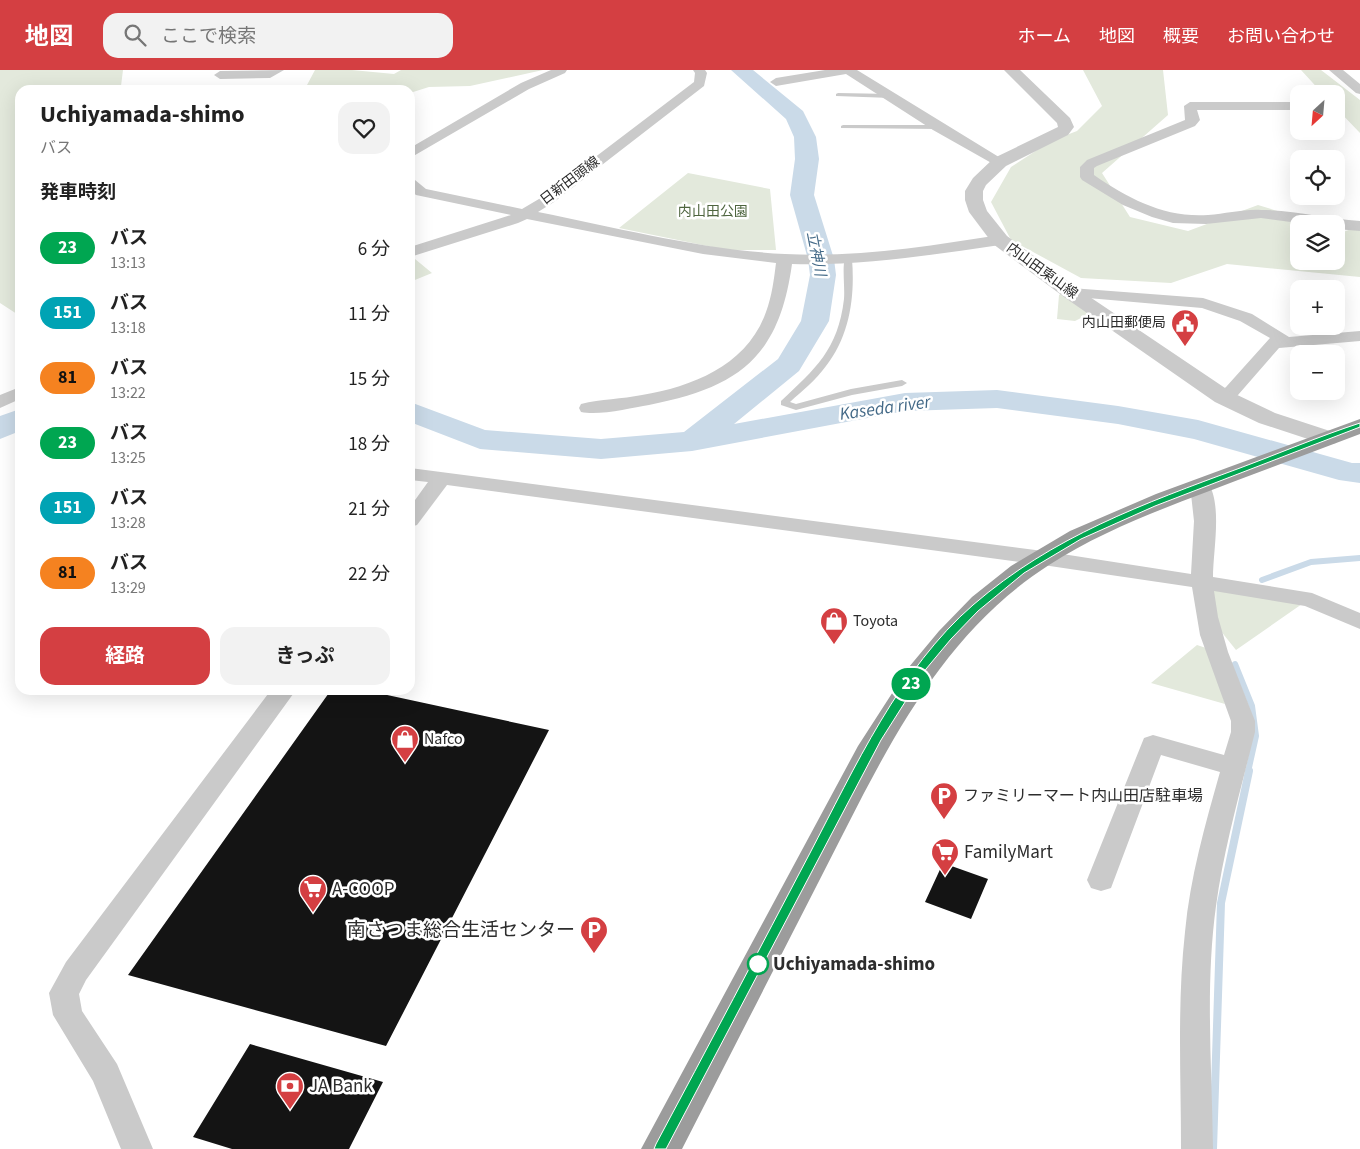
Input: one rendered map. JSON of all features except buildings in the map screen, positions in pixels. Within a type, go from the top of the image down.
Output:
[{"type":"highway","points":[[661,1149],[872,747],[923,666],[948,636],[975,609],[1021,571],[1111,521],[1200,485],[1360,426]]},
{"type":"street","points":[[214,73],[270,74],[278,70]]},
{"type":"street","points":[[415,151],[525,86],[561,70]]},
{"type":"street","name":"日新田頭線","points":[[415,250],[513,220],[548,199],[700,84],[702,73],[699,70]]},
{"type":"street","points":[[776,82],[847,70],[938,127],[1000,162]]},
{"type":"street","name":"内山田東山線","points":[[1011,70],[1064,121],[1066,126],[1062,132],[1000,162],[979,182],[974,191],[974,200],[978,212],[1000,240],[1071,293],[1223,397],[1267,418],[1321,440]]},
{"type":"street","points":[[214,73],[228,85]]},
{"type":"street","points":[[1338,73],[1360,90]]},
{"type":"street","points":[[1290,106],[1190,106],[1193,120],[1190,123],[1092,163],[1087,168],[1087,177],[1117,198],[1134,207],[1162,215],[1188,220],[1250,214],[1274,214],[1290,217]]},
{"type":"street","points":[[415,187],[524,214],[712,252],[792,259],[845,259],[891,256],[1000,240]]},
{"type":"street","points":[[1345,225],[1360,226]]},
{"type":"street","points":[[588,408],[655,399],[693,389],[726,374],[748,355],[762,338],[773,317],[792,259]]},
{"type":"street","points":[[1071,293],[1203,303],[1217,307],[1273,332],[1284,341]]},
{"type":"street","points":[[1223,397],[1232,391],[1274,342],[1360,336]]},
{"type":"street","points":[[415,475],[1202,581],[1303,598],[1360,622]]},
{"type":"street","points":[[415,514],[442,478]]},
{"type":"street","points":[[1197,1149],[1196,981],[1199,931],[1208,868],[1244,732],[1243,721],[1209,629],[1202,581],[1205,517],[1204,496],[1200,485]]},
{"type":"street","points":[[137,1149],[106,1074],[68,1016],[64,993],[76,970],[280,695]]},
{"type":"street","points":[[1101,880],[1153,744],[1234,767]]},
{"type":"lane","points":[[838,95],[891,96]]},
{"type":"lane","points":[[843,127],[938,127]]},
{"type":"lane","points":[[845,259],[850,285],[847,314],[835,347],[822,367],[784,403],[796,407],[851,392],[902,382]]},
{"type":"green space","points":[[0,70],[123,70],[121,85],[15,85],[15,313],[0,303]]},
{"type":"green space","points":[[315,70],[352,70],[394,74],[401,70],[543,70],[470,86],[429,87],[415,91],[415,85],[307,85]]},
{"type":"green space","points":[[1083,70],[1163,70],[1168,115],[1102,173],[1130,217],[1188,231],[1258,205],[1290,215],[1290,270],[1345,270],[1345,231],[1360,226],[1360,277],[1227,264],[1171,283],[1081,278],[1011,240],[991,202],[1011,167],[1051,141],[1077,131],[1102,106]]},
{"type":"green space","points":[[1301,70],[1321,70],[1340,85],[1315,85]]},
{"type":"green space","points":[[1345,88],[1360,100],[1360,133],[1345,117]]},
{"type":"green space","name":"内山田公園","points":[[688,173],[770,189],[776,250],[727,250],[619,228]]},
{"type":"green space","points":[[415,259],[432,273],[415,280]]},
{"type":"green space","points":[[1062,293],[1091,313],[1075,321],[1057,319],[1059,295]]},
{"type":"green space","points":[[1222,590],[1302,604],[1236,650],[1220,630],[1212,591]]},
{"type":"green space","points":[[1197,645],[1209,649],[1225,704],[1151,683]]},
{"type":"waterway","name":"立神川","points":[[696,438],[789,365],[815,321],[823,275],[821,259],[802,195],[807,159],[805,137],[795,116],[741,70]]},
{"type":"waterway","name":"Kaseda river","points":[[415,413],[480,439],[601,449],[692,441],[905,402],[997,399],[1118,415],[1198,430],[1351,473],[1360,473]]},
{"type":"waterway","name":"Kaseda river","points":[[0,429],[15,421]]},
{"type":"waterway","points":[[1262,580],[1311,562],[1360,558]]},
{"type":"waterway","points":[[1235,664],[1252,706],[1256,736],[1248,772]]},
{"type":"waterway","points":[[1213,1149],[1221,903],[1249,771]]},
{"type":"bus line","name":"23","points":[[661,1149],[876,738],[923,666],[948,636],[975,609],[1021,571],[1078,537],[1152,504],[1360,426]]},
{"type":"place","name":"内山田郵便局","points":[[1185,347]]},
{"type":"place","name":"Toyota","points":[[834,645]]},
{"type":"place","name":"Nafco","points":[[405,763]]},
{"type":"place","name":"ファミリーマート内山田店駐車場","points":[[944,820]]},
{"type":"place","name":"FamilyMart","points":[[945,876]]},
{"type":"place","name":"A-COOP","points":[[313,913]]},
{"type":"place","name":"南さつま総合生活センター","points":[[594,954]]},
{"type":"place","name":"Uchiyamada-shimo","points":[[758,964]]},
{"type":"place","name":"JA Bank","points":[[290,1110]]}]
